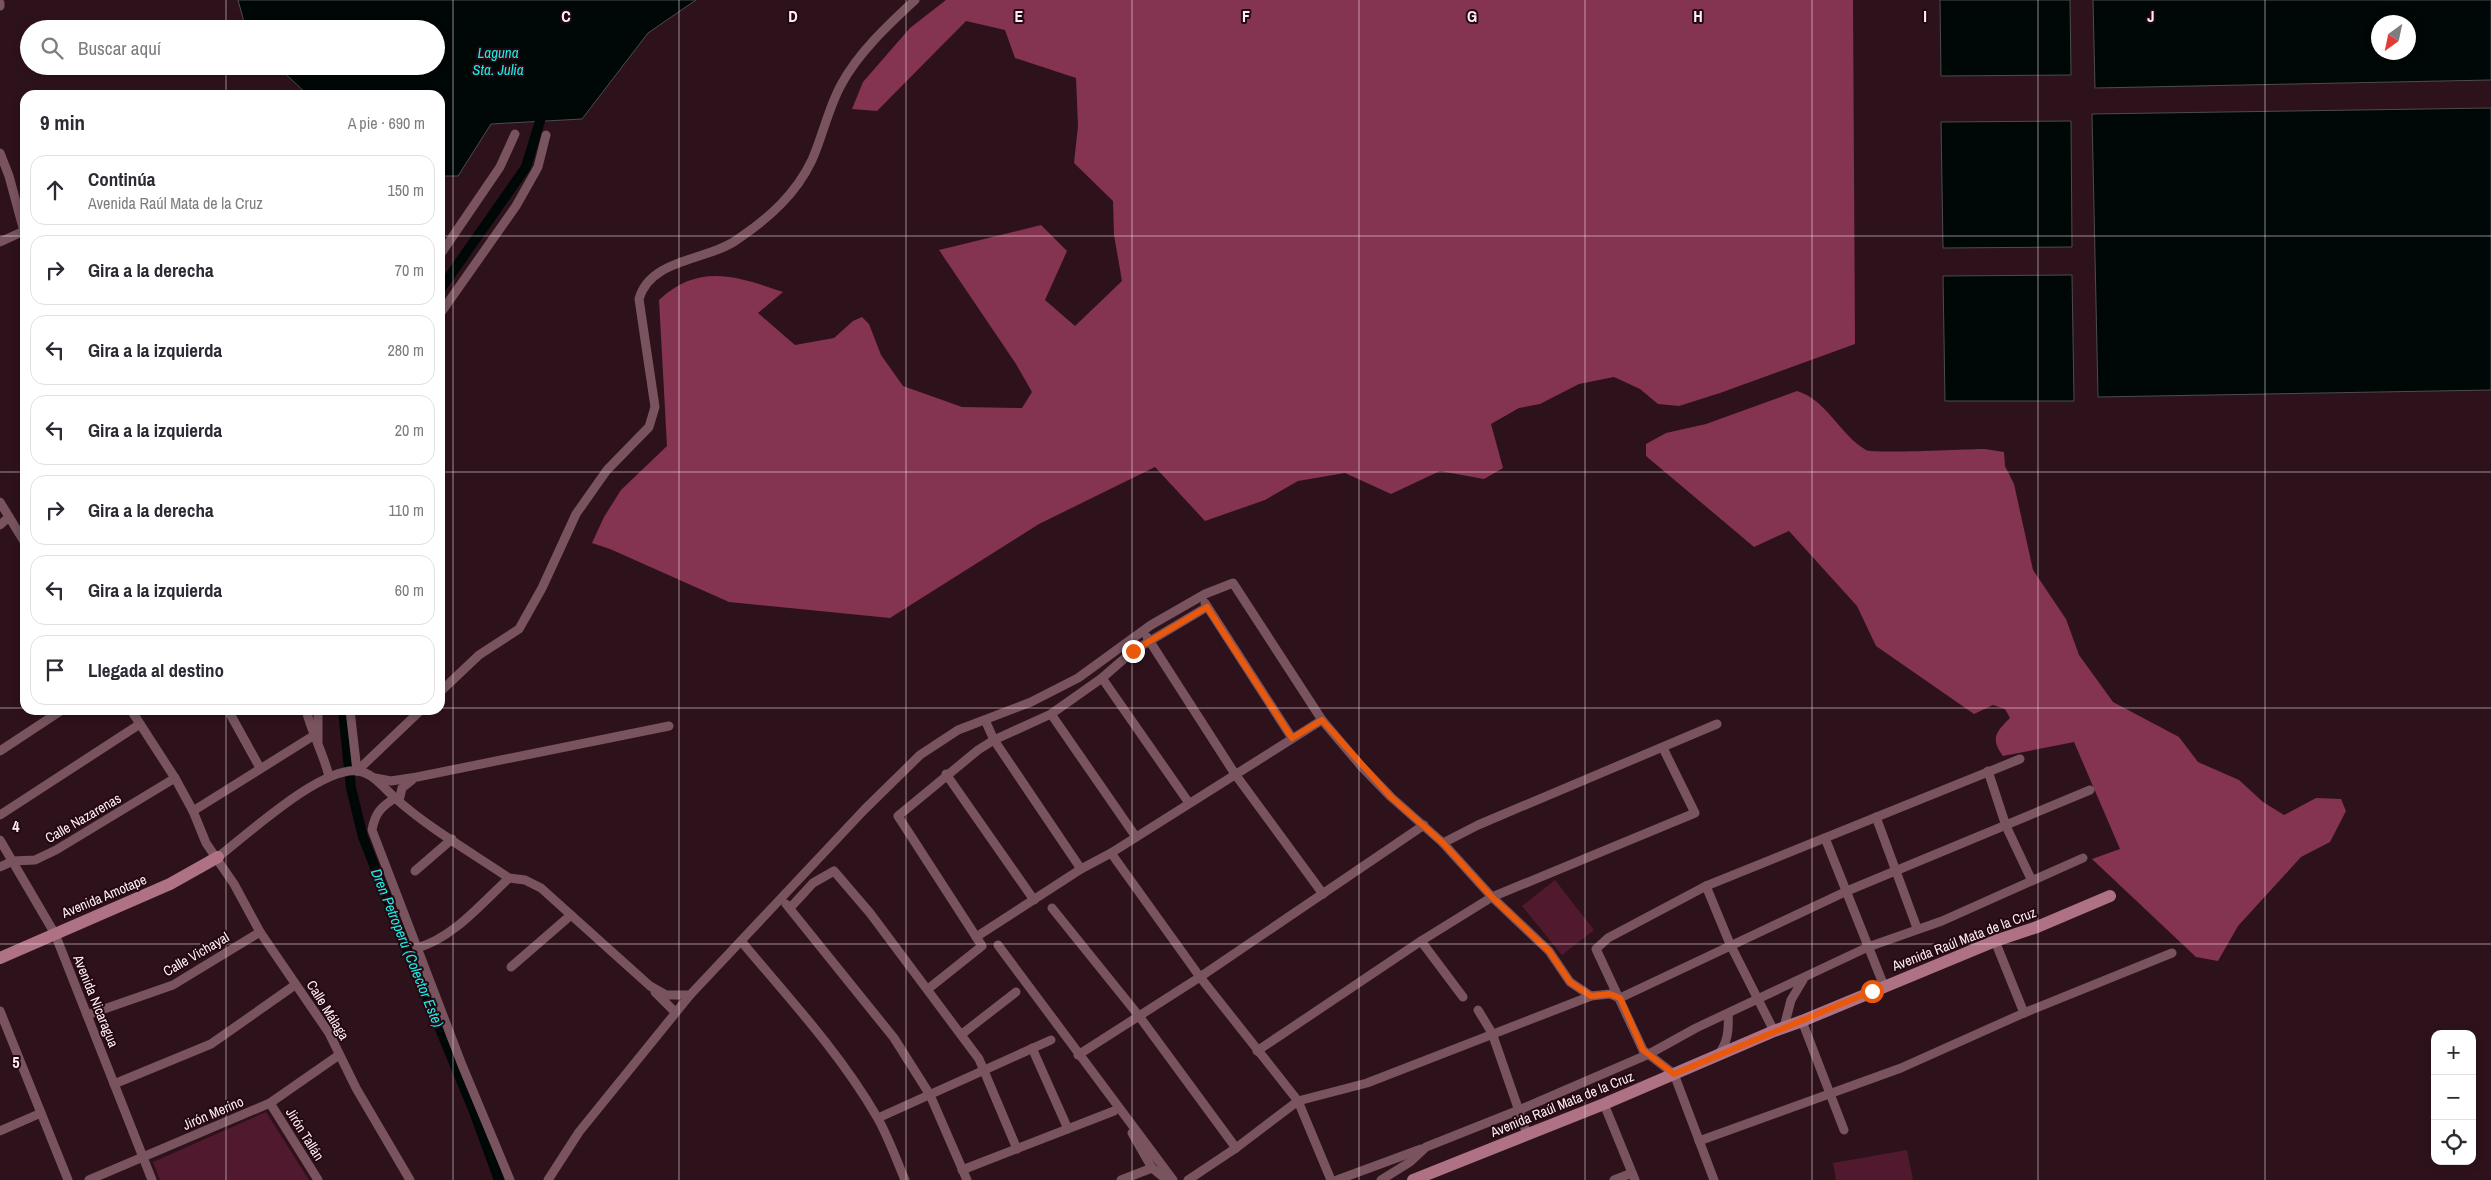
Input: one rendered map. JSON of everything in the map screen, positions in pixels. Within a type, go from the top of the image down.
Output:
[{"type":"street","points":[[445,687],[479,655],[519,629],[542,588],[576,514],[607,470],[649,428],[655,407],[639,299],[645,284],[650,277],[663,270],[722,249],[736,241],[755,228],[788,197],[802,179],[812,159],[835,96],[844,79],[873,42],[915,0]]},
{"type":"street","points":[[445,248],[500,167],[515,134]]},
{"type":"street","points":[[445,307],[516,206],[538,168],[546,135]]},
{"type":"street","points":[[0,153],[9,176],[20,218]]},
{"type":"street","points":[[0,242],[20,234]]},
{"type":"street","points":[[0,502],[20,535]]},
{"type":"street","points":[[0,524],[9,517]]},
{"type":"street","points":[[549,1180],[579,1132],[690,994],[920,755],[958,730],[1030,702],[1078,678],[1143,630],[1200,597],[1233,583],[1322,720],[1367,772],[1443,843],[1492,897],[1549,951],[1570,982],[1591,996]]},
{"type":"street","points":[[1200,597],[1292,738]]},
{"type":"street","points":[[928,989],[982,946],[898,816],[946,774],[994,740],[1051,714],[1102,678],[1133,651],[1207,607]]},
{"type":"street","points":[[1143,630],[1235,774],[1324,894]]},
{"type":"street","points":[[1102,678],[1189,803]]},
{"type":"street","points":[[1051,714],[1136,837]]},
{"type":"street","points":[[0,752],[55,715]]},
{"type":"street","name":"Calle Málaga","points":[[134,715],[174,778],[193,811],[206,842],[218,857],[260,932],[329,1033],[339,1055],[410,1180]]},
{"type":"street","points":[[231,715],[260,768]]},
{"type":"street","points":[[307,715],[313,736],[324,757],[329,776]]},
{"type":"street","points":[[318,715],[318,745]]},
{"type":"street","points":[[351,715],[357,771]]},
{"type":"street","points":[[357,771],[416,715]]},
{"type":"street","points":[[984,720],[994,740],[1081,869]]},
{"type":"street","points":[[976,937],[1081,869],[1111,853],[1322,720]]},
{"type":"street","points":[[0,814],[140,724]]},
{"type":"street","points":[[1443,843],[1478,825],[1717,724]]},
{"type":"street","points":[[218,857],[312,785],[329,776],[357,771],[375,778],[391,781],[417,778],[669,726]]},
{"type":"street","points":[[193,811],[313,736]]},
{"type":"street","points":[[1257,1051],[1420,940],[1492,897],[1695,813],[1663,748]]},
{"type":"street","points":[[1714,1180],[1674,1074],[1643,1050],[1596,949],[1608,938],[1706,886],[2020,759]]},
{"type":"street","points":[[1988,771],[2006,826],[2032,881]]},
{"type":"street","points":[[946,774],[1034,900]]},
{"type":"street","name":"Calle Nazarenas","points":[[0,867],[13,861],[35,860],[56,850],[174,778]]},
{"type":"street","points":[[375,778],[397,800],[509,878],[525,880],[541,888],[650,986],[675,1012]]},
{"type":"street","points":[[417,778],[402,788],[397,800],[383,806],[375,815],[372,830],[462,1065],[510,1180]]},
{"type":"street","points":[[1188,1180],[1236,1148],[1298,1101],[1367,1083],[1591,996],[1610,994],[1620,998],[1730,944],[1847,891],[2090,790]]},
{"type":"street","points":[[1876,817],[1917,928]]},
{"type":"street","points":[[1078,1055],[1200,977],[1424,825]]},
{"type":"street","points":[[1825,838],[1884,986]]},
{"type":"street","points":[[415,871],[452,839]]},
{"type":"street","name":"Avenida Nicaragua","points":[[0,840],[55,934],[152,1180]]},
{"type":"street","points":[[1111,853],[1200,977],[1298,1101],[1331,1180]]},
{"type":"street","name":"Avenida Amotape","points":[[0,958],[170,884],[218,857]]},
{"type":"street","points":[[1337,1180],[1519,1110],[1648,1054],[1868,947],[1917,928],[1942,921],[2083,858]]},
{"type":"street","points":[[790,908],[813,883],[834,871],[962,1034],[985,1070],[1017,1149]]},
{"type":"street","points":[[417,948],[432,944],[461,922],[509,878]]},
{"type":"street","points":[[1706,886],[1730,944],[1759,999],[1779,1029]]},
{"type":"street","name":"Avenida Raúl Mata de la Cruz","points":[[1415,1180],[1604,1104],[1884,986],[1995,941],[2037,927],[2110,896]]},
{"type":"street","points":[[782,898],[894,1038],[930,1094],[967,1180]]},
{"type":"street","points":[[1052,908],[1139,1016],[1236,1148]]},
{"type":"street","points":[[512,967],[571,915]]},
{"type":"street","name":"Calle Vichayal","points":[[87,1015],[173,985],[260,932]]},
{"type":"street","points":[[1420,940],[1463,997]]},
{"type":"street","points":[[741,941],[809,1022],[858,1087],[878,1118],[905,1180]]},
{"type":"street","points":[[1995,941],[2024,1013]]},
{"type":"street","points":[[998,945],[1078,1055],[1173,1180]]},
{"type":"street","points":[[1699,1141],[1901,1068],[2024,1013],[2172,954]]},
{"type":"street","points":[[1779,1029],[1790,1000],[1798,985],[1806,976]]},
{"type":"street","points":[[114,1084],[211,1044],[295,985]]},
{"type":"street","points":[[650,986],[666,994],[690,994]]},
{"type":"street","points":[[962,1034],[1016,992]]},
{"type":"street","points":[[1478,1010],[1492,1033],[1527,1134]]},
{"type":"street","points":[[0,1011],[68,1180]]},
{"type":"street","points":[[1718,1055],[1726,1042],[1729,1027],[1728,1014]]},
{"type":"street","points":[[1802,1022],[1844,1130]]},
{"type":"street","points":[[878,1118],[1051,1040]]},
{"type":"street","points":[[1032,1048],[1068,1128]]},
{"type":"street","name":"Jirón Merino","points":[[89,1180],[270,1103],[339,1055]]},
{"type":"street","name":"Jirón Tallán","points":[[270,1103],[318,1180]]},
{"type":"street","points":[[1604,1104],[1633,1176],[1614,1180]]},
{"type":"street","points":[[962,1170],[1068,1128],[1112,1107],[1137,1139],[1152,1168],[1166,1180]]},
{"type":"street","points":[[0,1131],[41,1113]]},
{"type":"street","points":[[1381,1180],[1410,1162],[1426,1147]]},
{"type":"street","points":[[1410,1162],[1415,1180]]},
{"type":"street","points":[[1121,1180],[1152,1168]]},
{"type":"shaded area","points":[[946,0],[1853,0],[1855,344],[1679,406],[1658,404],[1640,389],[1614,377],[1579,384],[1540,404],[1519,408],[1491,424],[1503,468],[1484,479],[1440,471],[1391,494],[1345,473],[1298,481],[1265,500],[1205,521],[1155,467],[1039,524],[890,618],[729,602],[610,549],[592,543],[604,517],[621,490],[667,446],[659,300],[674,288],[703,277],[718,276],[749,281],[783,292],[758,313],[795,345],[834,338],[853,321],[862,317],[869,324],[881,355],[903,386],[962,407],[1022,408],[1032,392],[1016,364],[939,250],[1041,225],[1067,251],[1045,300],[1075,326],[1122,281],[1114,235],[1113,201],[1074,163],[1078,126],[1076,78],[1015,58],[1005,30],[966,21],[877,111],[852,109],[863,82],[910,28]]},
{"type":"shaded area","points":[[1797,391],[1817,402],[1848,435],[1866,450],[1985,449],[2004,452],[2005,466],[2014,484],[2033,570],[2066,619],[2079,655],[2113,702],[2179,737],[2198,762],[2239,780],[2263,802],[2284,815],[2316,798],[2341,799],[2346,811],[2330,842],[2301,857],[2238,926],[2218,961],[2196,957],[2092,859],[2120,849],[2074,742],[2003,756],[1999,750],[1996,736],[2001,727],[2010,718],[2005,709],[1993,705],[1974,714],[1876,646],[1857,606],[1789,531],[1754,547],[1646,456],[1646,444],[1666,433],[1706,424]]},
{"type":"shaded area","points":[[1555,880],[1594,930],[1562,955],[1522,906]]},
{"type":"shaded area","points":[[266,1112],[309,1180],[160,1180],[153,1162]]},
{"type":"shaded area","points":[[1907,1150],[1913,1180],[1836,1180],[1833,1163]]},
{"type":"water","name":"Laguna Sta. Julia","points":[[238,0],[696,0],[648,33],[582,119],[491,124],[458,176],[445,176],[445,90],[303,90],[287,75],[445,75],[445,20],[244,20]]},
{"type":"water","points":[[1940,0],[2070,0],[2071,75],[1941,76]]},
{"type":"water","points":[[2093,0],[2491,0],[2491,80],[2095,88]]},
{"type":"water","points":[[2491,108],[2491,390],[2098,397],[2092,114]]},
{"type":"water","points":[[2071,121],[2072,247],[1943,248],[1941,122]]},
{"type":"water","points":[[2072,275],[2074,401],[1945,401],[1943,276]]},
{"type":"waterway","name":"Dren Petroperú (Colector Este)","points":[[445,283],[526,167],[540,121]]},
{"type":"waterway","name":"Dren Petroperú (Colector Este)","points":[[344,715],[351,788],[363,837],[473,1109],[499,1180]]},
{"type":"route","points":[[1133,651],[1207,607],[1292,738],[1322,720],[1361,766],[1391,797],[1443,843],[1492,897],[1549,951],[1560,970],[1570,982],[1591,996],[1610,994],[1620,998],[1643,1050],[1674,1074],[1774,1031],[1802,1022],[1872,991]]}]
